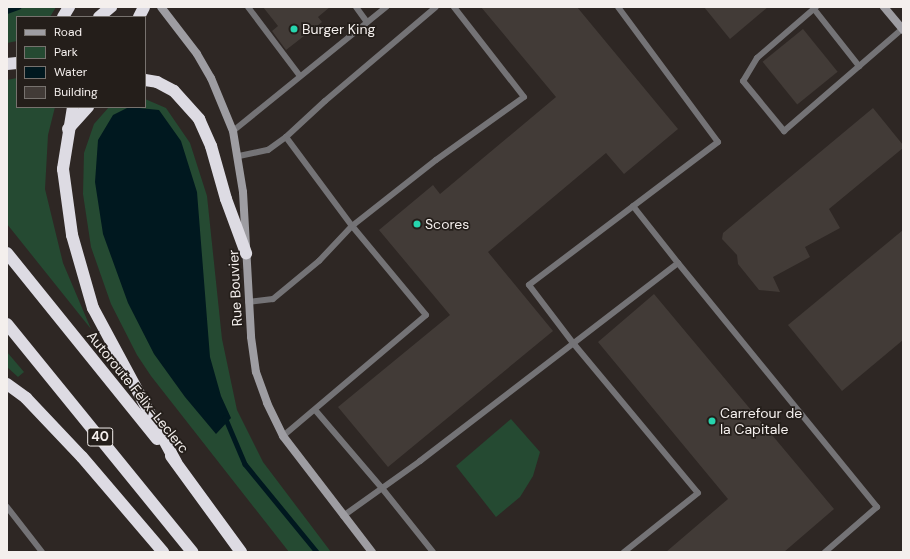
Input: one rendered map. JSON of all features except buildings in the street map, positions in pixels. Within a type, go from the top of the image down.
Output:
[{"type":"highway","points":[[64,16],[69,7]]},
{"type":"highway","points":[[100,16],[111,7]]},
{"type":"highway","points":[[139,16],[144,7]]},
{"type":"highway","points":[[146,80],[157,82],[174,91],[199,119],[211,146],[226,199],[246,253]]},
{"type":"highway","points":[[73,108],[68,130],[63,169],[72,236],[93,308],[176,462]]},
{"type":"highway","points":[[68,130],[87,108]]},
{"type":"highway","name":"Autoroute Félix-Leclerc","points":[[7,253],[176,462],[241,552]]},
{"type":"highway","name":"40","points":[[7,324],[192,552]]},
{"type":"highway","points":[[7,384],[26,398],[82,457],[163,552]]},
{"type":"street","name":"Rue Bouvier","points":[[161,7],[197,54],[211,78],[233,131],[239,156],[248,302],[256,372],[283,436],[372,552]]},
{"type":"street","points":[[884,7],[902,29]]},
{"type":"lane","points":[[248,7],[300,76]]},
{"type":"lane","points":[[356,7],[367,22]]},
{"type":"lane","points":[[233,131],[386,7]]},
{"type":"lane","points":[[239,156],[268,150],[286,137],[325,101],[436,7]]},
{"type":"lane","points":[[248,302],[273,299],[319,261],[352,226],[436,160],[524,97],[454,7]]},
{"type":"lane","points":[[618,7],[718,142],[529,285],[574,343],[698,493],[624,552]]},
{"type":"lane","points":[[859,66],[815,8],[757,58],[744,81],[784,131],[902,29]]},
{"type":"lane","points":[[283,436],[316,410],[426,315],[352,226],[286,137]]},
{"type":"lane","points":[[633,206],[877,507],[825,552]]},
{"type":"lane","points":[[343,516],[381,487],[420,461],[678,263]]},
{"type":"lane","points":[[316,410],[381,487],[432,552]]},
{"type":"lane","points":[[7,507],[42,552]]},
{"type":"green space","points":[[7,7],[56,7],[51,16],[16,16],[16,41],[7,43]]},
{"type":"green space","points":[[16,78],[16,108],[55,108],[48,135],[45,189],[63,263],[91,329],[7,224],[7,80]]},
{"type":"green space","points":[[146,99],[166,108],[190,143],[207,196],[222,339],[237,410],[263,462],[331,552],[289,552],[151,376],[137,355],[111,304],[91,247],[83,194],[84,153],[94,124],[108,108],[146,108]]},
{"type":"green space","points":[[7,352],[24,372],[18,377],[7,367]]},
{"type":"green space","points":[[511,419],[540,452],[533,476],[520,497],[496,517],[456,466]]},
{"type":"water","points":[[127,108],[159,110],[181,141],[197,192],[210,357],[221,396],[231,418],[216,434],[185,397],[154,354],[128,303],[103,234],[95,182],[98,140],[113,115]]},
{"type":"waterway","points":[[7,11],[18,7]]},
{"type":"waterway","points":[[225,417],[245,464],[317,552]]},
{"type":"place","name":"Burger King","points":[[294,29]]},
{"type":"place","name":"Scores","points":[[417,224]]},
{"type":"place","name":"Carrefour de la Capitale","points":[[712,421]]}]
